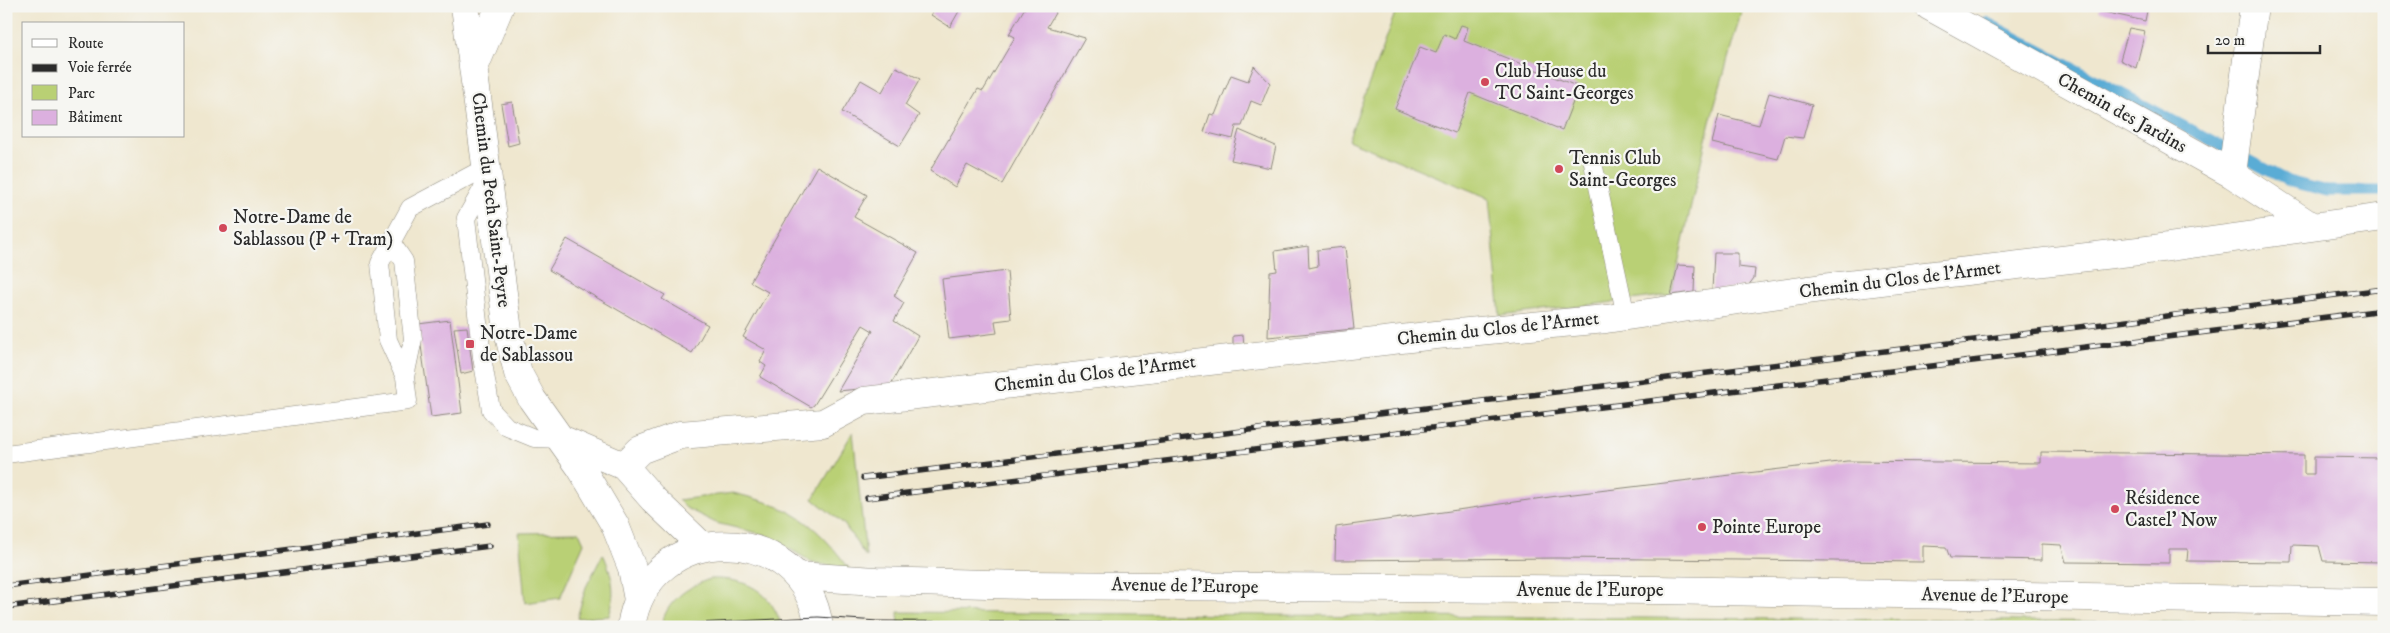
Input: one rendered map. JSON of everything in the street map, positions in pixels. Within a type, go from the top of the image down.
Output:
[{"type":"main road","name":"Chemin du Pech Saint-Peyre","points":[[465,6],[508,331],[518,373],[532,399],[561,439],[615,525],[632,568],[638,600]]},
{"type":"main road","name":"Chemin du Pech Saint-Peyre","points":[[474,68],[500,6]]},
{"type":"main road","name":"Chemin des Jardins","points":[[1929,6],[2232,174],[2311,226]]},
{"type":"main road","points":[[2232,174],[2254,6]]},
{"type":"main road","name":"Chemin du Clos de l'Armet","points":[[624,466],[640,450],[680,435],[823,423],[864,401],[1626,316],[1822,288],[2147,250],[2384,217]]},
{"type":"main road","points":[[561,439],[624,466],[653,499],[702,546]]},
{"type":"main road","points":[[630,627],[638,600],[649,581],[664,566],[681,554],[702,546],[728,543],[754,548],[777,559],[797,576],[810,595],[819,627]]},
{"type":"main road","name":"Avenue de l'Europe","points":[[797,576],[876,581],[1028,585],[1656,590],[2384,602]]},
{"type":"lane","points":[[1592,163],[1626,316]]},
{"type":"lane","points":[[6,454],[408,401],[405,377],[388,340],[380,263],[410,208],[486,175]]},
{"type":"lane","points":[[486,175],[466,218],[482,357],[491,410],[506,427],[534,438],[561,439]]},
{"type":"lane","points":[[391,242],[404,261],[413,339],[405,377]]},
{"type":"green space","name":"Tennis Club Saint-Georges","points":[[1382,6],[1743,6],[1710,122],[1671,295],[1500,316],[1489,198],[1348,140],[1395,13]]},
{"type":"green space","points":[[853,432],[866,557],[844,524],[813,499]]},
{"type":"green space","points":[[733,493],[772,504],[801,519],[825,540],[851,571],[812,562],[766,535],[716,523],[686,508],[678,500]]},
{"type":"green space","points":[[579,532],[584,543],[560,598],[525,603],[519,533]]},
{"type":"green space","points":[[603,554],[609,570],[613,593],[609,616],[577,618],[586,587]]},
{"type":"green space","points":[[710,579],[723,579],[746,584],[764,595],[777,614],[782,627],[661,627],[668,610],[679,596],[693,586]]},
{"type":"green space","points":[[898,612],[2285,623],[2384,627],[899,627]]},
{"type":"building","points":[[936,6],[962,6],[950,27],[931,15]]},
{"type":"building","points":[[1026,6],[1059,6],[1047,27],[1085,38],[1002,184],[967,165],[955,187],[930,171],[978,89],[983,91],[1015,37],[1009,34]]},
{"type":"building","points":[[2100,6],[2148,6],[2145,21],[2099,11]]},
{"type":"building","name":"Club House du TC Saint-Georges","points":[[1461,25],[1468,27],[1464,41],[1579,87],[1562,130],[1470,93],[1455,133],[1395,109],[1420,47],[1436,53],[1444,34],[1455,39]]},
{"type":"building","points":[[2129,28],[2145,31],[2136,68],[2120,60]]},
{"type":"building","points":[[1254,66],[1270,83],[1261,105],[1251,101],[1242,126],[1236,126],[1233,139],[1204,132],[1210,114],[1215,115],[1231,75],[1248,81]]},
{"type":"building","points":[[896,67],[920,79],[905,105],[919,115],[900,146],[842,112],[861,80],[882,92]]},
{"type":"building","points":[[1769,93],[1812,105],[1803,138],[1785,136],[1778,159],[1712,143],[1719,115],[1759,125]]},
{"type":"building","points":[[512,102],[519,143],[508,146],[501,104]]},
{"type":"building","points":[[1239,130],[1276,146],[1271,168],[1231,160]]},
{"type":"building","points":[[817,166],[867,195],[854,217],[918,253],[894,296],[904,303],[894,321],[918,336],[890,386],[838,391],[873,331],[863,325],[811,407],[760,377],[766,366],[760,362],[766,350],[743,337],[768,292],[750,282]]},
{"type":"building","points":[[567,239],[665,295],[662,299],[708,325],[692,353],[549,270]]},
{"type":"building","points":[[1308,246],[1309,268],[1318,266],[1317,250],[1345,247],[1354,329],[1268,337],[1270,272],[1277,271],[1275,251]]},
{"type":"building","points":[[1714,253],[1738,253],[1738,267],[1755,269],[1754,278],[1748,286],[1712,290]]},
{"type":"building","points":[[1678,265],[1695,266],[1694,292],[1671,295]]},
{"type":"building","points":[[1007,271],[1011,319],[995,321],[997,333],[949,339],[942,279]]},
{"type":"building","points":[[450,320],[462,413],[431,417],[418,324]]},
{"type":"building","points":[[467,327],[473,371],[461,374],[454,328]]},
{"type":"building","points":[[1243,335],[1244,345],[1233,346],[1233,336]]},
{"type":"building","name":"Résidence Castel' Now","points":[[2041,452],[2304,455],[2304,474],[2314,474],[2314,457],[2384,458],[2384,562],[2323,561],[2319,546],[2292,545],[2291,562],[2187,561],[2188,549],[2169,549],[2169,563],[2066,562],[2061,545],[2042,544],[2042,560],[1950,558],[1946,547],[1923,546],[1923,562],[1558,558],[1335,560],[1336,527],[1557,496],[1847,461],[2041,463]]},
{"type":"waterway","points":[[1986,22],[2288,181],[2327,191],[2384,191]]},
{"type":"tram line","points":[[617,627],[818,617],[878,621],[1802,627]]},
{"type":"railway","points":[[863,478],[2384,289]]},
{"type":"railway","points":[[867,498],[2384,310]]},
{"type":"railway","points":[[6,586],[488,524]]},
{"type":"railway","points":[[6,607],[490,546]]},
{"type":"place","name":"Club House du TC Saint-Georges","points":[[1485,82]]},
{"type":"place","name":"Tennis Club Saint-Georges","points":[[1559,169]]},
{"type":"place","name":"Notre-Dame de Sablassou (P + Tram)","points":[[223,228]]},
{"type":"place","name":"Notre-Dame de Sablassou","points":[[470,344]]},
{"type":"place","name":"Résidence Castel' Now","points":[[2115,509]]},
{"type":"place","name":"Pointe Europe","points":[[1702,527]]}]
